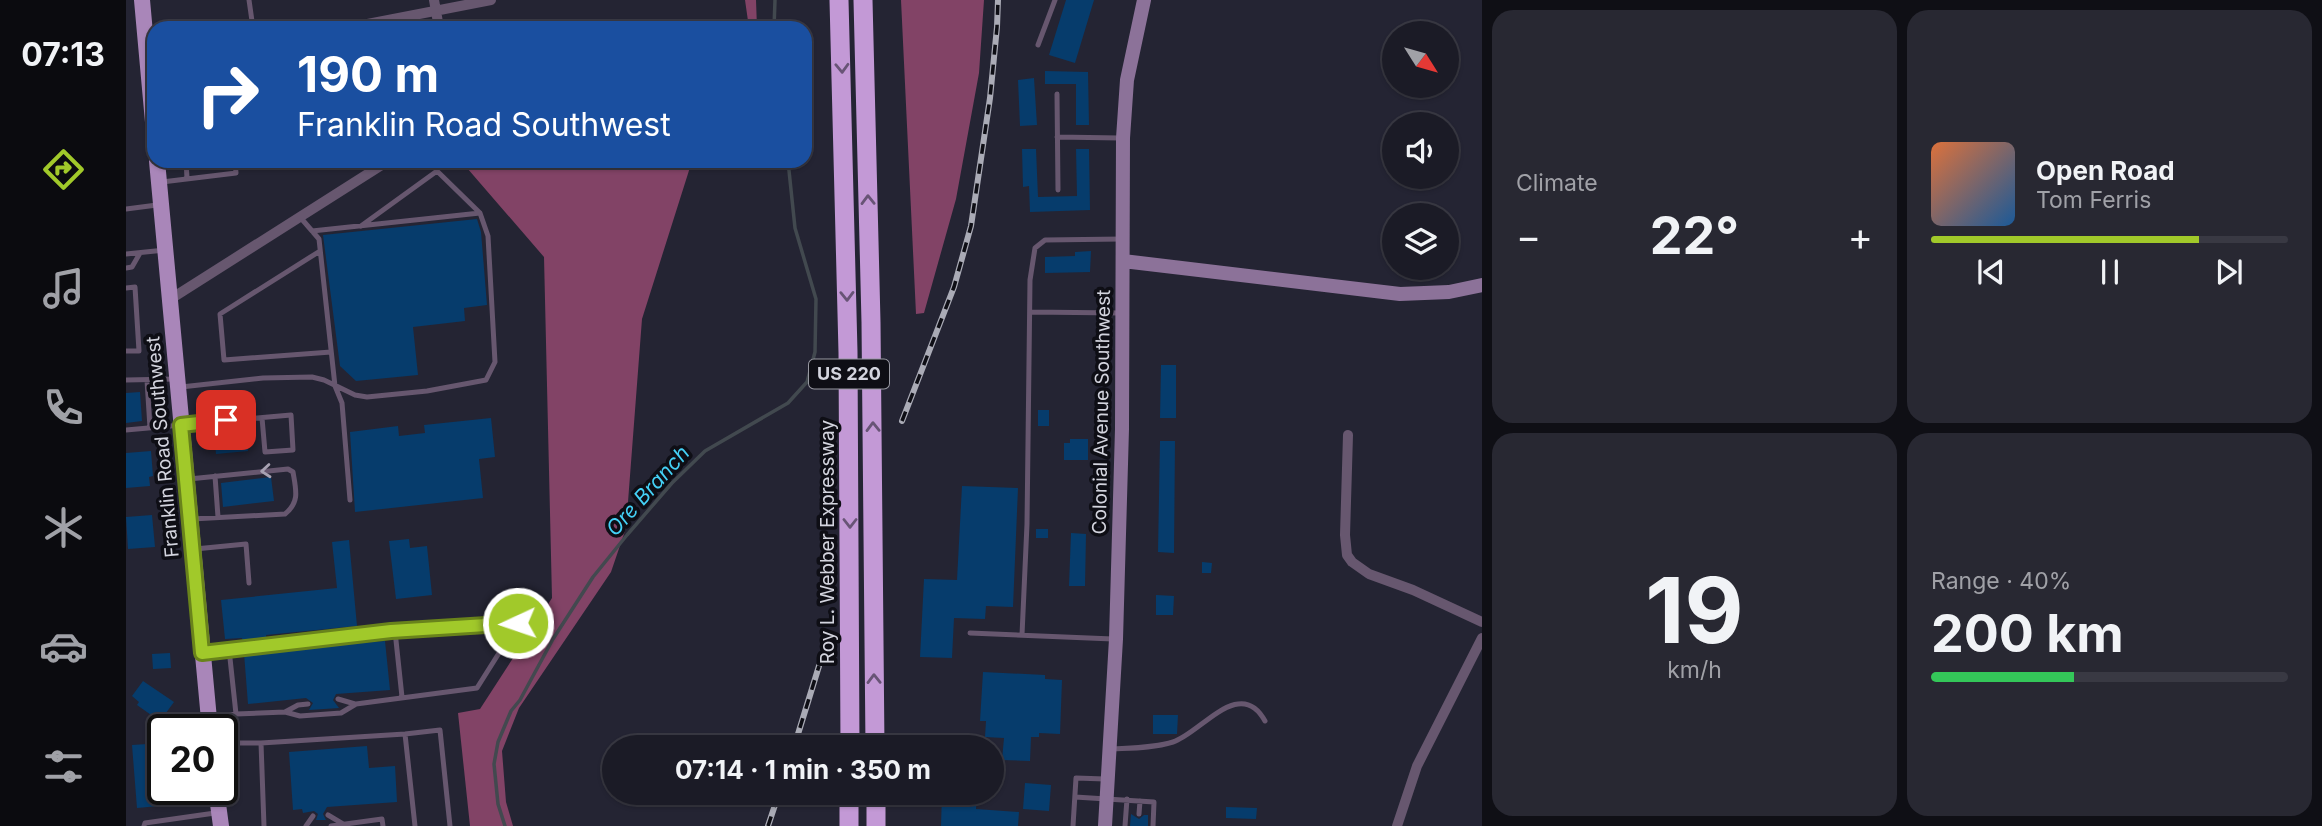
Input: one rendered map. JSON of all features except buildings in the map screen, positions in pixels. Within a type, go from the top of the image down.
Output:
[{"type":"highway","name":"Roy L. Webber Expressway","points":[[839,0],[848,352],[850,735]]},
{"type":"highway","name":"US 220","points":[[863,0],[872,363],[875,735]]},
{"type":"highway","points":[[849,805],[849,826]]},
{"type":"highway","points":[[876,805],[876,826]]},
{"type":"main road","points":[[142,0],[147,32]]},
{"type":"main road","name":"Colonial Avenue Southwest","points":[[1105,826],[1116,639],[1123,313],[1123,138],[1127,80],[1144,0]]},
{"type":"main road","name":"Franklin Road Southwest","points":[[157,168],[208,714]]},
{"type":"main road","points":[[1123,261],[1400,294],[1450,292],[1482,285]]},
{"type":"street","points":[[374,21],[435,5],[491,0]]},
{"type":"street","points":[[169,300],[377,168]]},
{"type":"street","points":[[1349,435],[1345,535],[1347,555],[1369,574],[1413,590],[1482,622]]},
{"type":"street","points":[[1396,826],[1417,766],[1482,638]]},
{"type":"lane","points":[[249,0],[252,21]]},
{"type":"lane","points":[[1038,45],[1055,0]]},
{"type":"lane","points":[[1057,94],[1058,190]]},
{"type":"lane","points":[[1058,137],[1123,138]]},
{"type":"lane","points":[[186,168],[187,178]]},
{"type":"lane","points":[[159,183],[236,173],[236,168]]},
{"type":"lane","points":[[126,380],[177,383],[312,377],[355,395],[367,397],[427,391],[486,380],[495,362],[488,236],[481,213],[438,171],[361,226]]},
{"type":"lane","points":[[126,209],[160,205]]},
{"type":"lane","points":[[312,231],[481,213]]},
{"type":"lane","points":[[300,217],[319,239],[335,386],[342,403],[349,500]]},
{"type":"lane","points":[[1021,635],[1027,524],[1031,263],[1035,248],[1045,240],[1122,239]]},
{"type":"lane","points":[[126,254],[165,250]]},
{"type":"lane","points":[[320,251],[220,314],[224,360],[331,352]]},
{"type":"lane","points":[[126,268],[132,267],[140,253]]},
{"type":"lane","points":[[126,261],[136,261]]},
{"type":"lane","points":[[126,288],[135,287],[139,351],[126,351]]},
{"type":"lane","points":[[1030,312],[1123,313]]},
{"type":"lane","points":[[147,380],[150,428]]},
{"type":"lane","points":[[126,430],[291,415],[293,450],[265,452],[262,418]]},
{"type":"lane","points":[[186,479],[288,469],[293,472],[298,498],[292,509],[285,514],[190,520]]},
{"type":"lane","points":[[215,475],[218,517]]},
{"type":"lane","points":[[192,550],[246,544],[249,583]]},
{"type":"lane","points":[[202,653],[229,649],[395,631],[518,623],[477,688],[356,704],[341,713],[300,716],[285,712],[236,714],[229,649]]},
{"type":"lane","points":[[395,631],[402,697]]},
{"type":"lane","points":[[970,634],[1116,639]]},
{"type":"lane","points":[[338,699],[356,704]]},
{"type":"lane","points":[[285,712],[298,705],[308,704]]},
{"type":"lane","points":[[1110,750],[1175,742],[1224,708],[1236,705],[1255,708],[1265,721]]},
{"type":"lane","points":[[238,743],[440,730],[450,826]]},
{"type":"lane","points":[[405,734],[415,826]]},
{"type":"lane","points":[[254,826],[264,825],[261,743]]},
{"type":"lane","points":[[1073,826],[1076,778],[1108,779]]},
{"type":"lane","points":[[1075,797],[1154,802],[1153,826]]},
{"type":"lane","points":[[1125,826],[1127,799]]},
{"type":"lane","points":[[1139,814],[1140,801]]},
{"type":"lane","points":[[328,815],[344,824]]},
{"type":"lane","points":[[306,826],[313,816]]},
{"type":"lane","points":[[144,826],[145,823],[220,819]]},
{"type":"lane","points":[[331,826],[382,819],[383,826]]},
{"type":"shaded area","points":[[745,0],[756,0],[757,21],[748,21]]},
{"type":"shaded area","points":[[901,0],[984,0],[979,73],[956,199],[924,313],[916,314]]},
{"type":"shaded area","points":[[467,168],[690,168],[642,319],[626,528],[611,572],[519,708],[502,751],[506,802],[513,826],[470,826],[458,713],[480,709],[552,598],[544,257]]},
{"type":"waterway","name":"Ore Branch","points":[[774,21],[775,0]]},
{"type":"waterway","name":"Ore Branch","points":[[505,826],[498,804],[494,764],[498,742],[511,711],[593,577],[672,483],[705,451],[788,403],[807,382],[815,352],[816,299],[795,228],[789,168]]},
{"type":"railway","points":[[902,421],[954,287],[971,226],[990,98],[998,0]]},
{"type":"railway","points":[[798,735],[819,666]]},
{"type":"railway","points":[[768,826],[775,805]]},
{"type":"route","points":[[226,420],[181,425],[202,653],[391,631],[518,623]]}]
